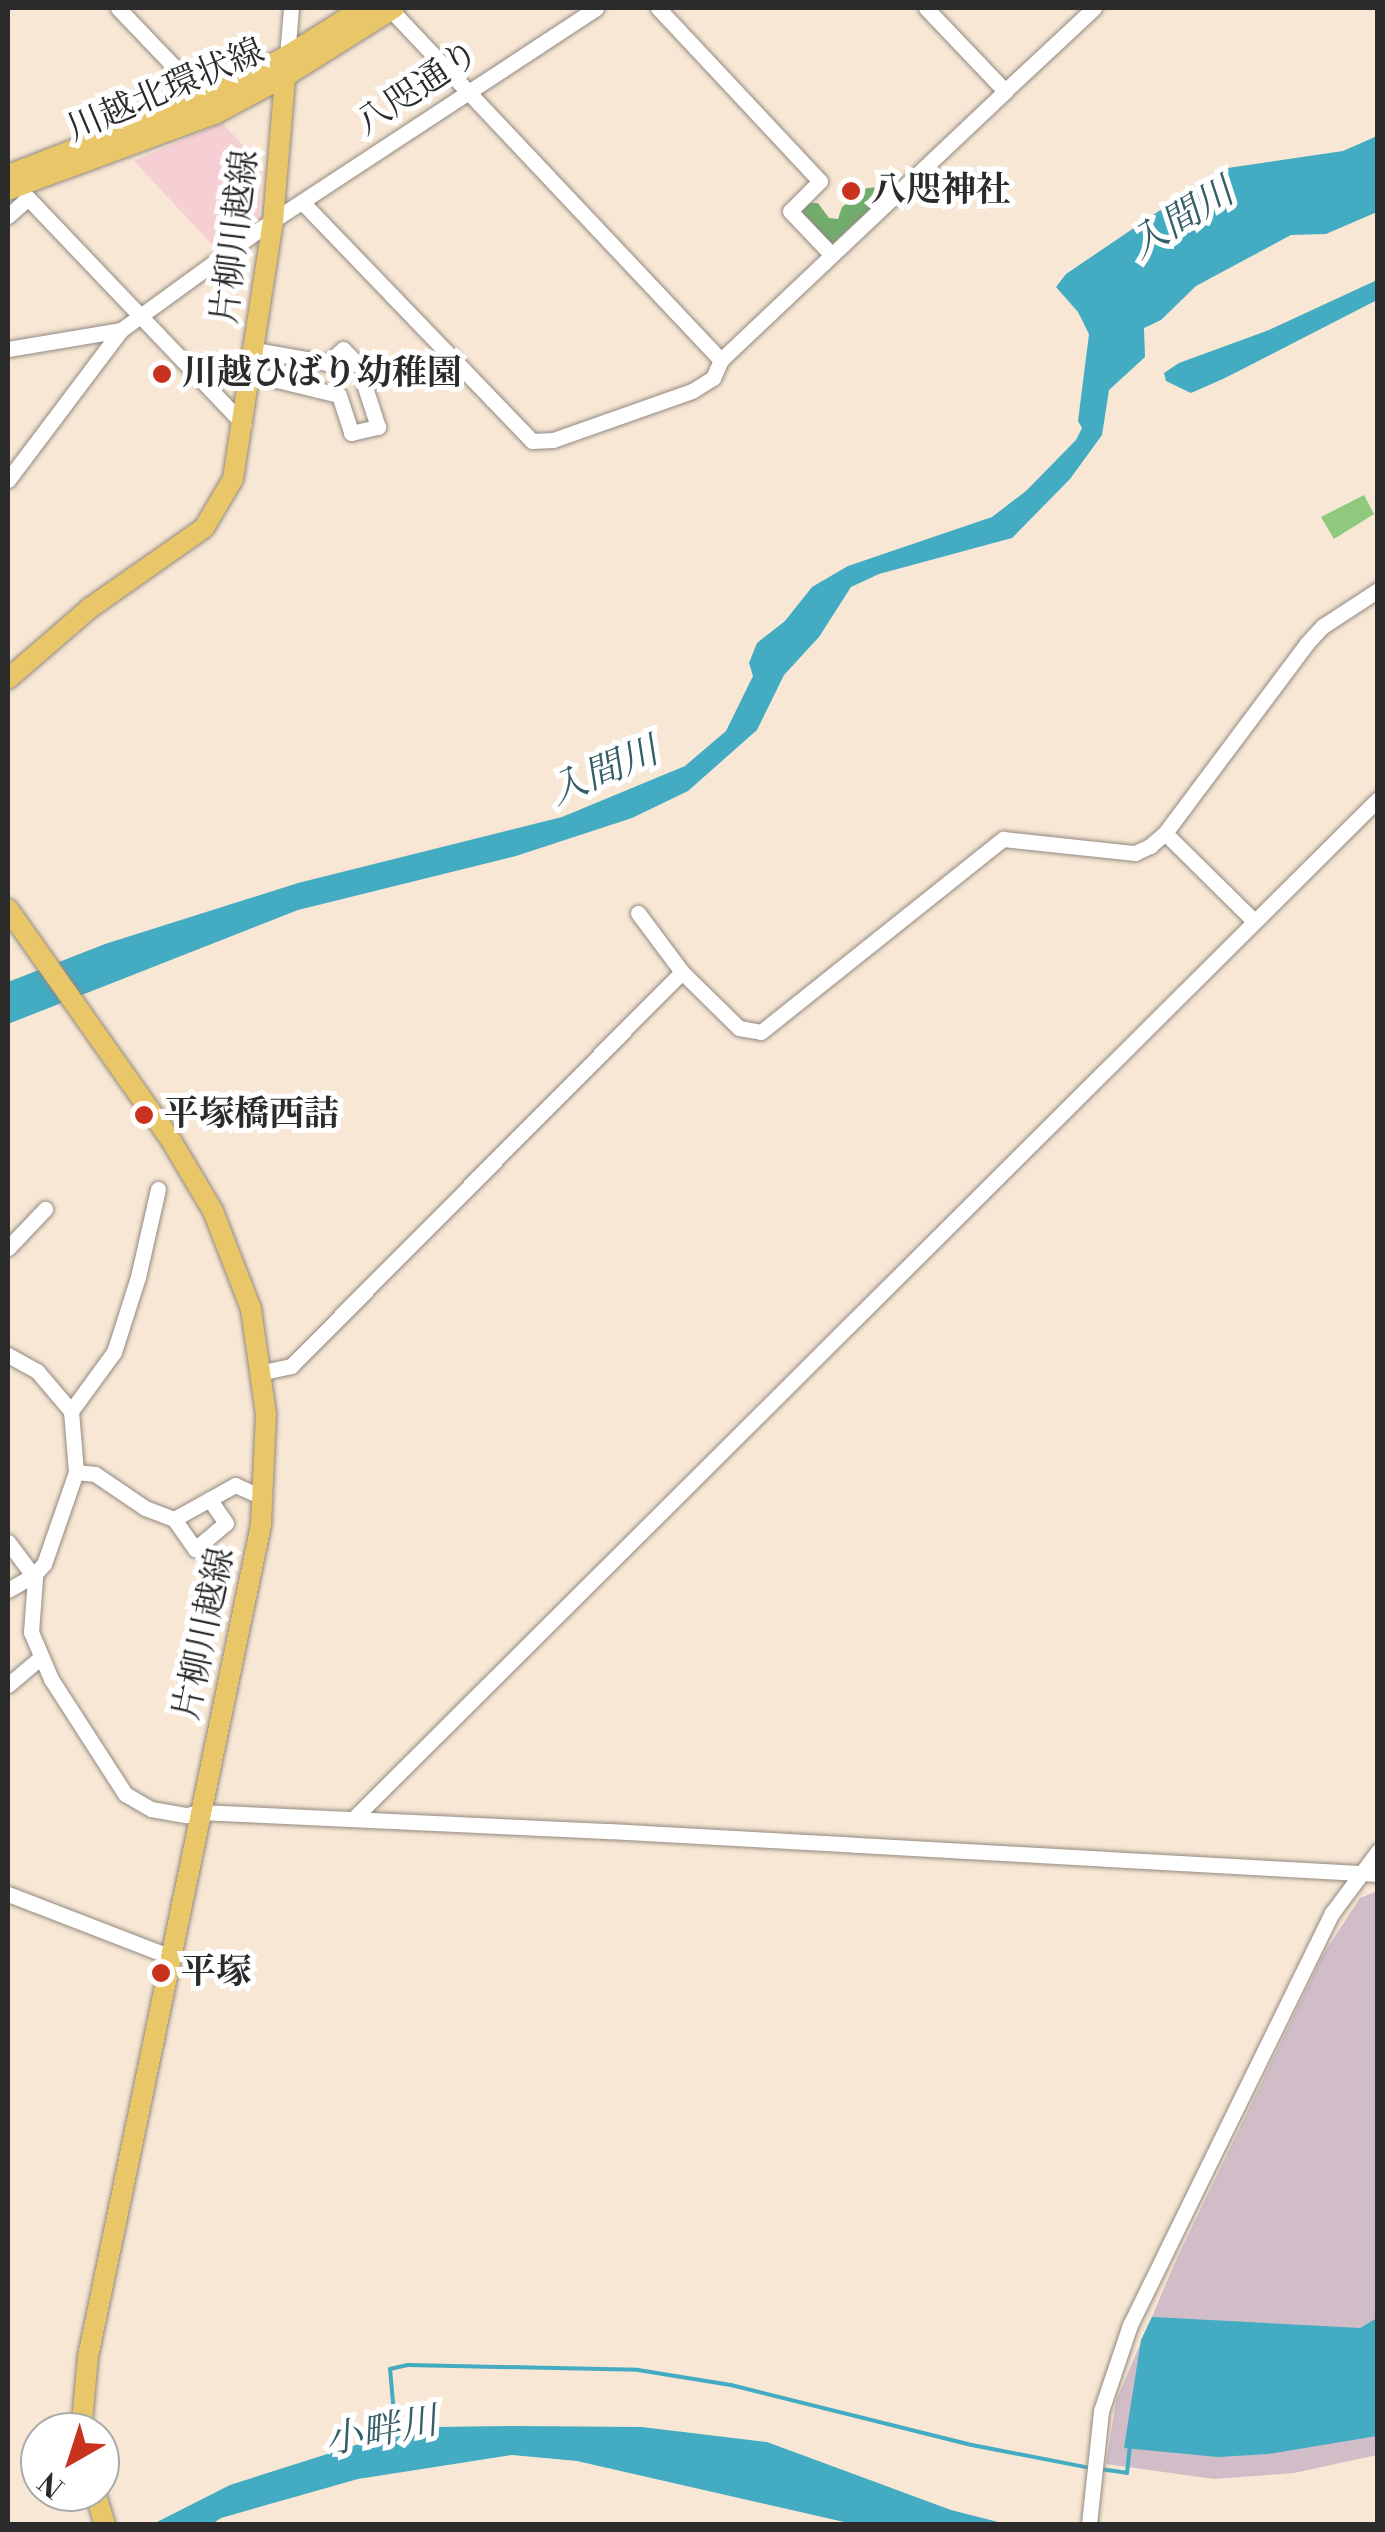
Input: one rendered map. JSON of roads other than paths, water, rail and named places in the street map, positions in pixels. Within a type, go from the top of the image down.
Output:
[{"type":"main road","name":"川越北環状線","points":[[8,175],[287,66],[363,8]]},
{"type":"main road","name":"川越北環状線","points":[[8,190],[170,132],[393,9]]},
{"type":"main road","name":"片柳川越線","points":[[8,679],[90,608],[204,528],[233,479],[273,222],[287,66]]},
{"type":"main road","name":"片柳川越線","points":[[8,909],[185,1161],[224,1233],[252,1309],[263,1372],[264,1498],[88,2357],[84,2412]]},
{"type":"street","points":[[118,8],[205,99]]},
{"type":"street","points":[[287,66],[291,8]]},
{"type":"street","name":"八咫通り","points":[[8,480],[121,330],[140,313],[596,8]]},
{"type":"street","points":[[658,8],[820,181],[790,211],[830,253]]},
{"type":"street","points":[[926,8],[1005,91]]},
{"type":"street","points":[[303,203],[532,442],[554,440],[692,392],[713,378],[721,360],[830,253],[1094,8]]},
{"type":"street","points":[[393,9],[721,360]]},
{"type":"street","points":[[8,216],[28,198],[244,425]]},
{"type":"street","points":[[8,349],[121,330]]},
{"type":"street","points":[[252,374],[340,395],[351,433],[378,427],[364,384],[369,376],[344,349],[328,364],[256,350]]},
{"type":"street","points":[[638,913],[682,972],[738,1028],[762,1032],[1003,839],[1136,853],[1165,833],[1307,643],[1323,626],[1378,590]]},
{"type":"street","points":[[353,1819],[1378,799]]},
{"type":"street","points":[[1165,833],[1254,921]]},
{"type":"street","points":[[263,1372],[291,1366],[682,972]]},
{"type":"street","points":[[71,1411],[114,1352],[138,1278],[158,1189]]},
{"type":"street","points":[[8,1248],[45,1209]]},
{"type":"street","points":[[8,1355],[38,1371],[71,1411],[76,1472],[50,1553],[34,1576],[8,1590]]},
{"type":"street","points":[[76,1472],[95,1474],[145,1508],[174,1518],[196,1549],[226,1524],[208,1499]]},
{"type":"street","points":[[174,1518],[235,1485],[264,1498]]},
{"type":"street","points":[[8,1542],[34,1576],[29,1615],[40,1658],[125,1794],[151,1808],[186,1815],[202,1812],[353,1819],[1369,1874]]},
{"type":"street","points":[[8,1685],[40,1658]]},
{"type":"street","points":[[1089,2524],[1101,2411],[1130,2325],[1332,1913],[1369,1874],[1378,1851]]},
{"type":"street","points":[[8,1894],[171,1957]]},
{"type":"water","name":"入間川","points":[[1377,136],[1377,212],[1326,234],[1291,235],[1196,286],[1161,320],[1144,328],[1145,357],[1109,390],[1102,435],[1070,479],[1012,538],[879,574],[851,587],[819,637],[784,675],[757,730],[688,791],[632,818],[516,856],[298,910],[8,1024],[8,982],[105,944],[298,883],[562,817],[685,766],[726,731],[753,676],[749,663],[757,643],[785,621],[812,587],[848,566],[992,517],[1026,491],[1076,440],[1082,428],[1078,421],[1089,334],[1078,312],[1056,287],[1066,274],[1221,169],[1343,151]]},
{"type":"water","points":[[1377,280],[1377,300],[1225,378],[1191,393],[1166,381],[1164,373],[1179,363],[1269,330]]},
{"type":"water","points":[[1152,2317],[1360,2328],[1377,2318],[1377,2436],[1268,2454],[1218,2457],[1124,2448],[1141,2340]]},
{"type":"water","points":[[433,2427],[642,2427],[767,2442],[951,2510],[1006,2524],[853,2524],[577,2461],[512,2455],[358,2479],[221,2518],[212,2524],[153,2524],[230,2485],[362,2443]]},
{"type":"waterway","name":"小畔川","points":[[396,2437],[390,2369],[408,2365],[638,2370],[731,2385],[972,2445],[1090,2468]]},
{"type":"waterway","points":[[1100,2469],[1127,2473],[1130,2446]]},
{"type":"place","name":"八咫神社","points":[[851,191]]},
{"type":"place","name":"川越ひばり幼稚園","points":[[162,374]]},
{"type":"place","name":"平塚橋西詰","points":[[144,1115]]},
{"type":"place","name":"平塚","points":[[161,1973]]}]
